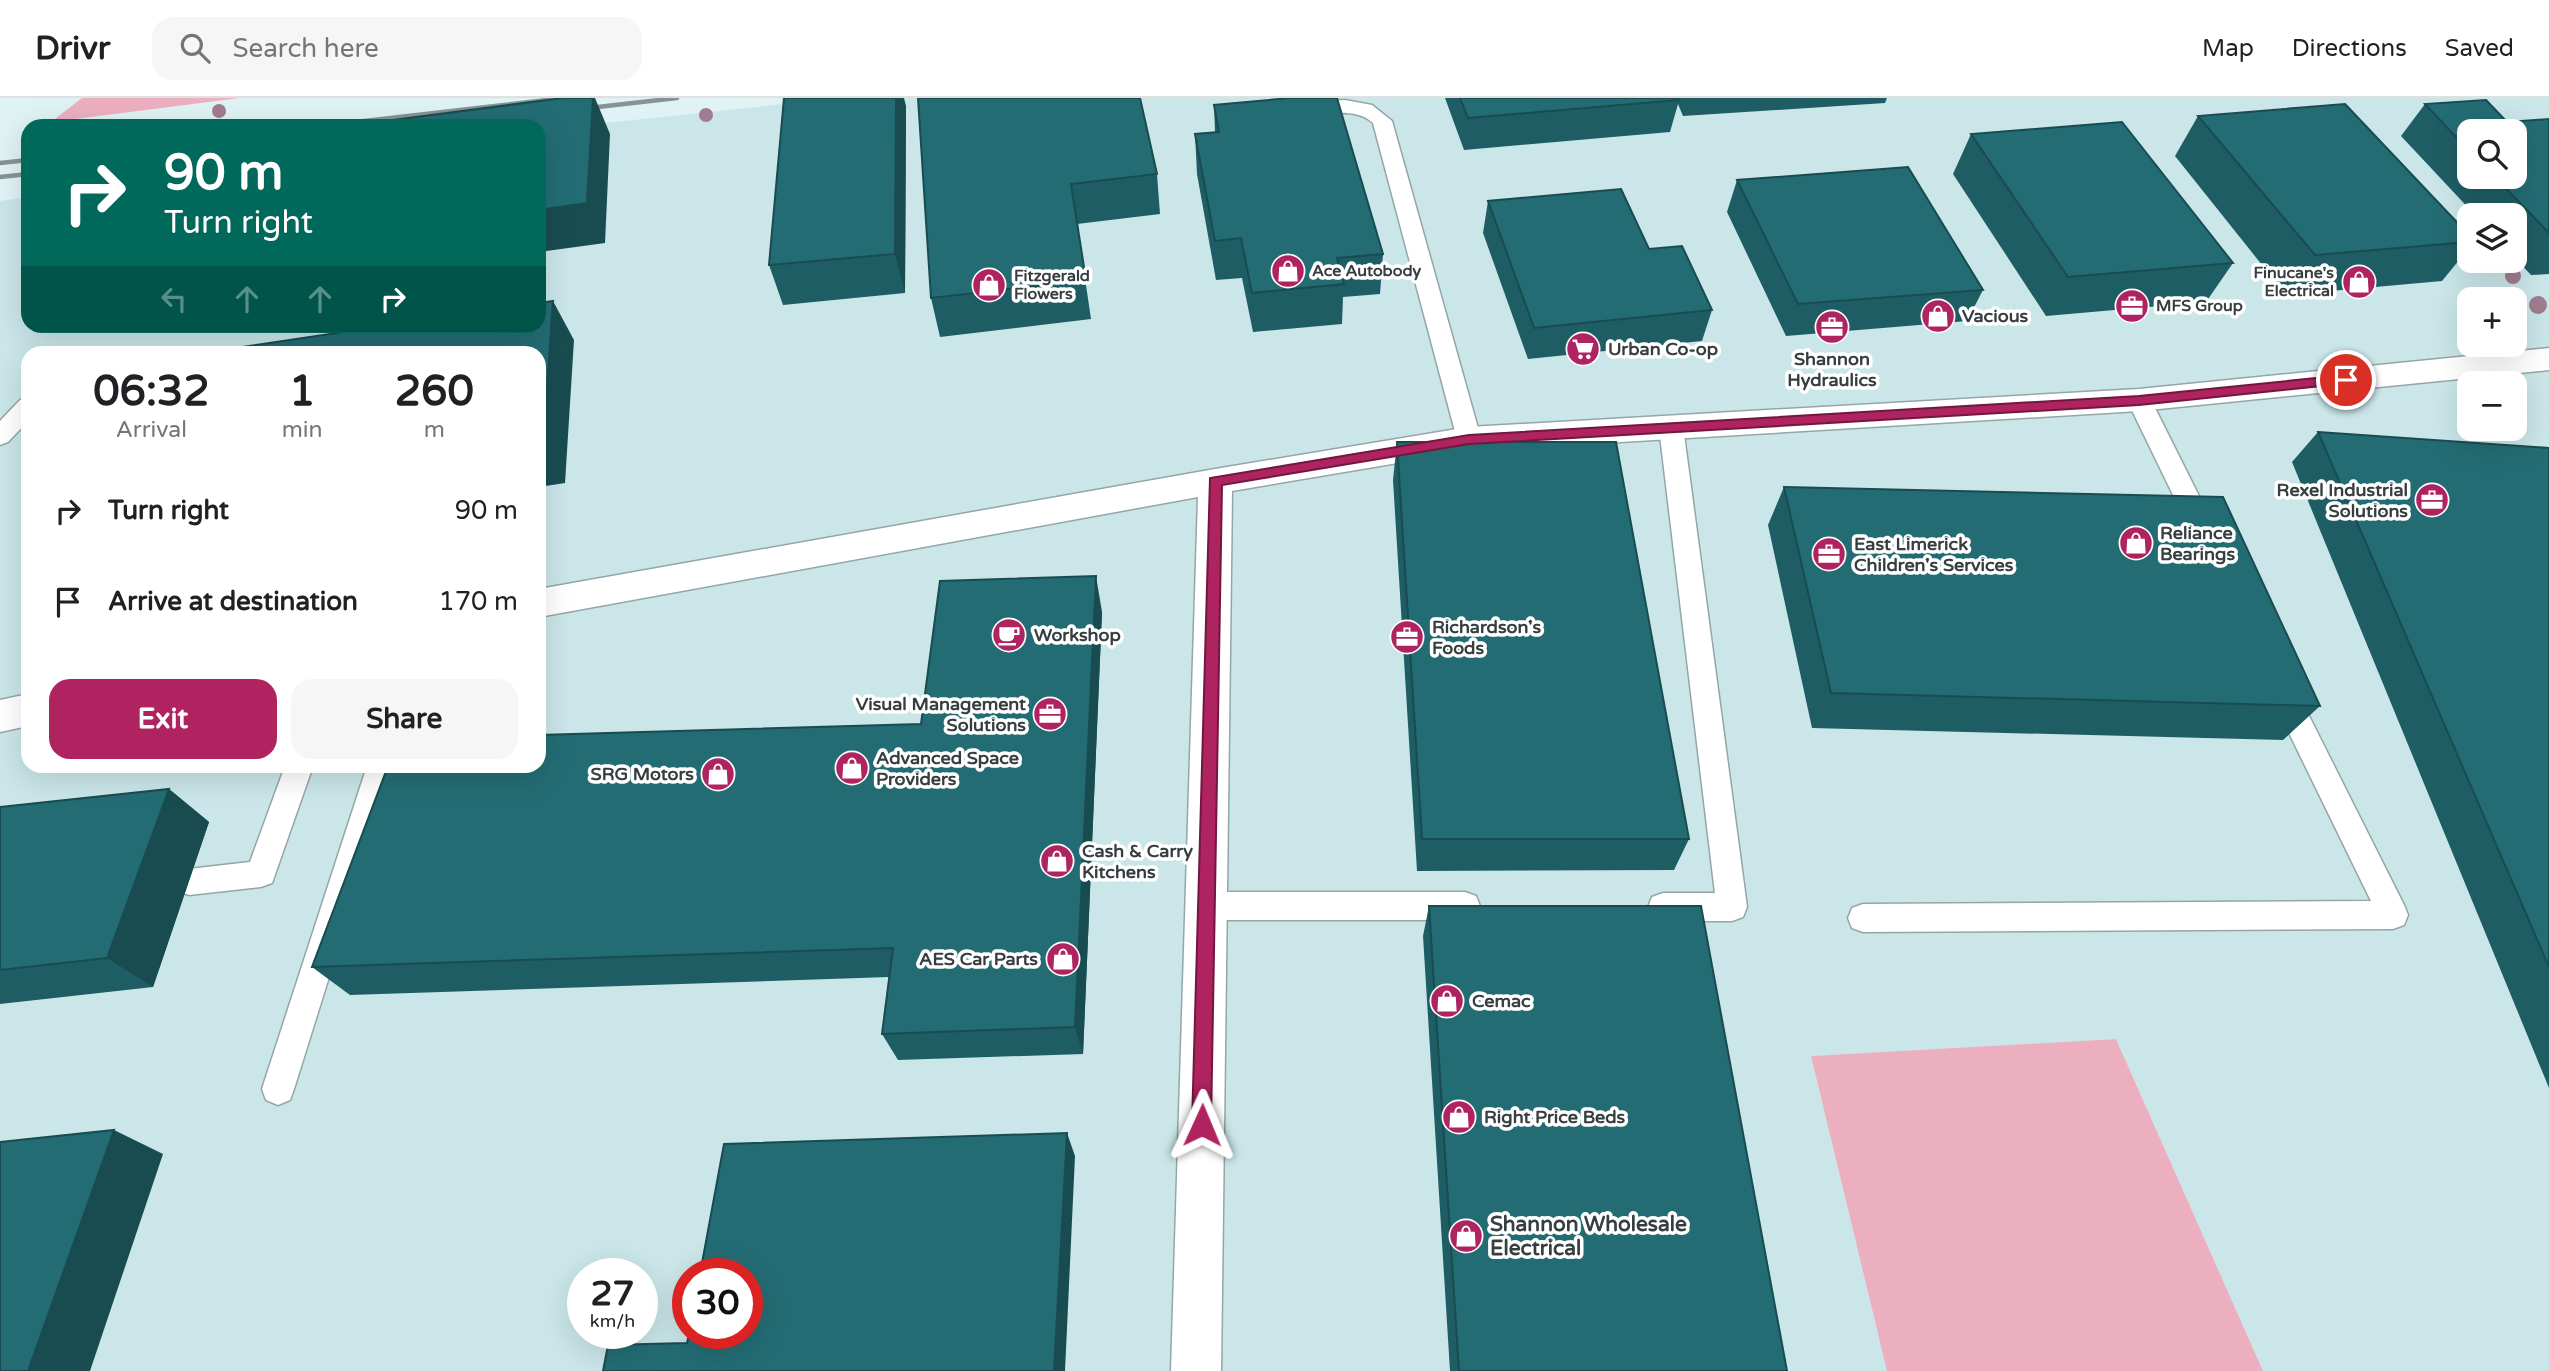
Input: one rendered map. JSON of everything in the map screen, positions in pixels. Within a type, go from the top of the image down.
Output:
[{"type":"street","points":[[546,602],[1215,481],[1469,439],[2139,400],[2549,359]]},
{"type":"street","points":[[1196,1371],[1215,481]]},
{"type":"street","points":[[0,716],[21,712]]},
{"type":"lane","points":[[1280,110],[1356,106],[1376,114],[1382,121],[1469,439]]},
{"type":"lane","points":[[2139,400],[2214,551]]},
{"type":"lane","points":[[0,436],[21,414]]},
{"type":"lane","points":[[1636,907],[1732,907],[1671,427]]},
{"type":"lane","points":[[1863,918],[2393,915],[2269,664]]},
{"type":"lane","points":[[189,882],[261,874],[297,773]]},
{"type":"lane","points":[[278,1089],[379,773]]},
{"type":"lane","points":[[1206,906],[1497,906]]},
{"type":"shaded area","points":[[82,98],[240,98],[75,119],[55,119]]},
{"type":"shaded area","points":[[841,98],[2549,98],[2549,1371],[2263,1371],[2116,1039],[1811,1056],[1887,1371],[0,1371],[0,201],[21,198],[21,333],[546,333],[546,129]]},
{"type":"shaded area","points":[[2116,1039],[2263,1371],[1887,1371],[1811,1056]]},
{"type":"building","points":[[563,98],[593,98],[587,203],[546,209],[546,119],[401,119]]},
{"type":"building","points":[[784,98],[896,98],[895,254],[769,265]]},
{"type":"building","points":[[918,98],[1140,98],[1157,174],[1071,184],[1086,280],[931,298]]},
{"type":"building","points":[[1290,98],[1337,98],[1383,254],[1337,258],[1344,284],[1252,293],[1241,238],[1215,241],[1195,134],[1219,132],[1214,105]]},
{"type":"building","points":[[1460,98],[1677,98],[1679,100],[1468,118]]},
{"type":"building","points":[[2486,100],[2504,119],[2457,119],[2457,138],[2425,104]]},
{"type":"building","points":[[2345,104],[2457,222],[2457,243],[2315,255],[2198,116]]},
{"type":"building","points":[[2549,119],[2549,233],[2527,210],[2527,203],[2520,203],[2507,189],[2527,189],[2527,121]]},
{"type":"building","points":[[2122,122],[2233,263],[2068,277],[1971,134]]},
{"type":"building","points":[[1908,167],[1983,290],[1798,304],[1737,180]]},
{"type":"building","points":[[1621,189],[1649,249],[1682,246],[1712,310],[1534,328],[1488,201]]},
{"type":"building","points":[[553,301],[546,402],[546,346],[249,346],[337,333],[546,333],[546,302]]},
{"type":"building","points":[[2318,432],[2549,448],[2549,967]]},
{"type":"building","points":[[1397,442],[1616,442],[1689,839],[1422,839]]},
{"type":"building","points":[[1784,487],[2223,497],[2320,706],[1831,693]]},
{"type":"building","points":[[1096,576],[1075,1027],[882,1034],[893,948],[312,967],[385,773],[546,773],[546,735],[921,724],[940,581]]},
{"type":"building","points":[[169,789],[107,958],[0,970],[0,807]]},
{"type":"building","points":[[1429,906],[1701,906],[1787,1371],[1459,1371]]},
{"type":"building","points":[[114,1130],[28,1371],[0,1371],[0,1142]]},
{"type":"building","points":[[1067,1133],[1054,1371],[603,1371],[607,1349],[658,1349],[658,1344],[672,1343],[672,1349],[763,1349],[763,1258],[703,1258],[724,1144]]},
{"type":"railway","points":[[382,119],[564,98]]},
{"type":"railway","points":[[580,109],[677,98]]},
{"type":"railway","points":[[0,163],[21,161]]},
{"type":"railway","points":[[0,177],[21,175]]},
{"type":"place","name":"Ace Autobody","points":[[1288,271]]},
{"type":"place","name":"Finucane's Electrical","points":[[2359,282]]},
{"type":"place","name":"Fitzgerald Flowers","points":[[989,285]]},
{"type":"place","name":"MFS Group","points":[[2132,306]]},
{"type":"place","name":"Vacious","points":[[1938,316]]},
{"type":"place","name":"Shannon Hydraulics","points":[[1832,327]]},
{"type":"place","name":"Urban Co-op","points":[[1583,349]]},
{"type":"place","name":"Rexel Industrial Solutions","points":[[2432,500]]},
{"type":"place","name":"Reliance Bearings","points":[[2136,543]]},
{"type":"place","name":"East Limerick Children's Services","points":[[1829,554]]},
{"type":"place","name":"Workshop","points":[[1009,635]]},
{"type":"place","name":"Richardson's Foods","points":[[1407,637]]},
{"type":"place","name":"Visual Management Solutions","points":[[1050,714]]},
{"type":"place","name":"Advanced Space Providers","points":[[852,768]]},
{"type":"place","name":"SRG Motors","points":[[718,774]]},
{"type":"place","name":"Cash & Carry Kitchens","points":[[1057,861]]},
{"type":"place","name":"AES Car Parts","points":[[1063,959]]},
{"type":"place","name":"Cemac","points":[[1447,1001]]},
{"type":"place","name":"Right Price Beds","points":[[1459,1117]]},
{"type":"place","name":"Shannon Wholesale Electrical","points":[[1466,1236]]},
{"type":"route","points":[[1202,1125],[1215,481],[1469,439],[2139,400],[2346,380]]}]
